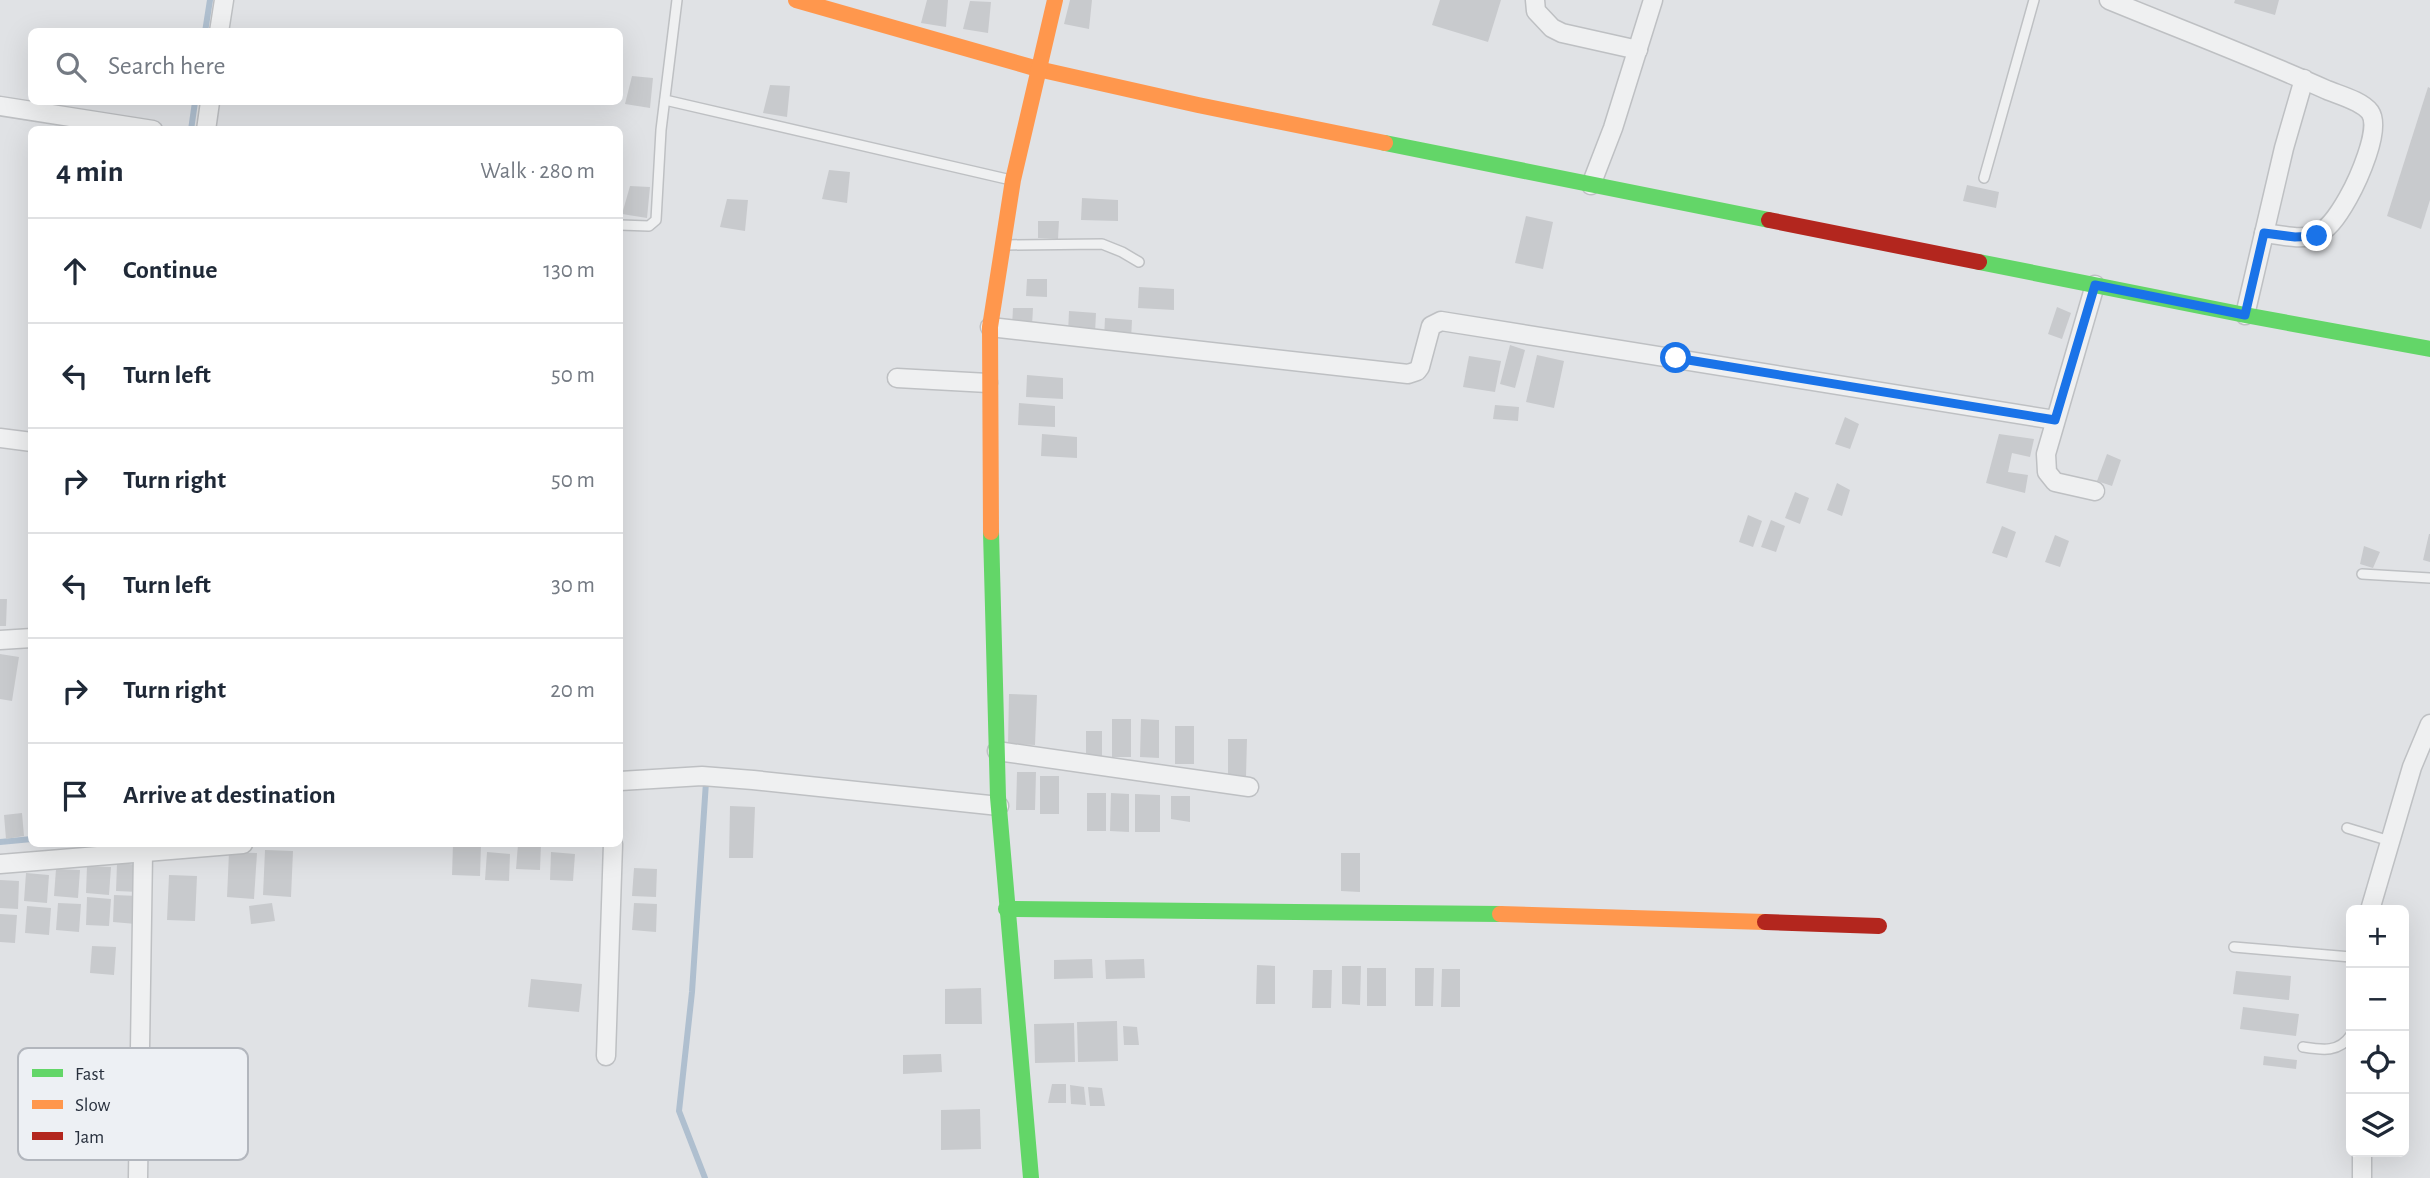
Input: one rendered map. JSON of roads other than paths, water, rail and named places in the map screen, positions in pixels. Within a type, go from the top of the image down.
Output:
[{"type":"street","points":[[220,28],[223,0]]},
{"type":"street","points":[[796,0],[1038,69],[1198,105],[1591,186],[2430,349]]},
{"type":"street","points":[[1031,1178],[999,806],[988,383],[990,327],[1013,180],[1055,0]]},
{"type":"street","points":[[1535,0],[1536,11],[1552,28],[1638,50]]},
{"type":"street","points":[[1591,186],[1613,128],[1653,0]]},
{"type":"street","points":[[2109,0],[2304,79],[2370,112],[2374,125],[2372,138],[2347,199],[2322,231],[2317,236],[2306,237],[2264,233]]},
{"type":"street","points":[[2245,315],[2284,148],[2304,79]]},
{"type":"street","points":[[207,126],[210,105]]},
{"type":"street","points":[[0,106],[128,126]]},
{"type":"street","points":[[2095,285],[2055,420],[2045,464],[2050,478],[2064,486],[2095,491]]},
{"type":"street","points":[[990,327],[1408,374],[1420,367],[1432,326],[1441,321],[2055,420]]},
{"type":"street","points":[[897,378],[988,383]]},
{"type":"street","points":[[0,438],[28,442]]},
{"type":"street","points":[[0,640],[28,638]]},
{"type":"street","points":[[2372,905],[2412,767],[2430,724]]},
{"type":"street","points":[[997,751],[1249,787]]},
{"type":"street","points":[[623,781],[702,776],[999,806]]},
{"type":"street","points":[[0,864],[104,850],[143,853],[210,847]]},
{"type":"street","points":[[606,1056],[613,847]]},
{"type":"street","points":[[140,1048],[143,853]]},
{"type":"street","points":[[1006,909],[1483,913],[1879,926]]},
{"type":"street","points":[[2362,1157],[2362,1178]]},
{"type":"street","points":[[138,1160],[138,1178]]},
{"type":"lane","points":[[623,225],[649,226],[656,220],[665,100],[677,0]]},
{"type":"lane","points":[[1984,178],[2034,0]]},
{"type":"lane","points":[[665,100],[1013,180]]},
{"type":"lane","points":[[1003,245],[1102,244],[1139,262]]},
{"type":"lane","points":[[2362,574],[2430,578]]},
{"type":"lane","points":[[2347,828],[2390,841]]},
{"type":"lane","points":[[2234,947],[2346,957]]},
{"type":"lane","points":[[2303,1048],[2326,1050],[2338,1048],[2346,1042]]},
{"type":"waterway","points":[[206,28],[210,0]]},
{"type":"waterway","points":[[192,126],[195,105]]},
{"type":"waterway","points":[[702,782],[706,782],[692,992],[679,1111],[705,1178]]},
{"type":"waterway","points":[[0,842],[28,839]]}]
